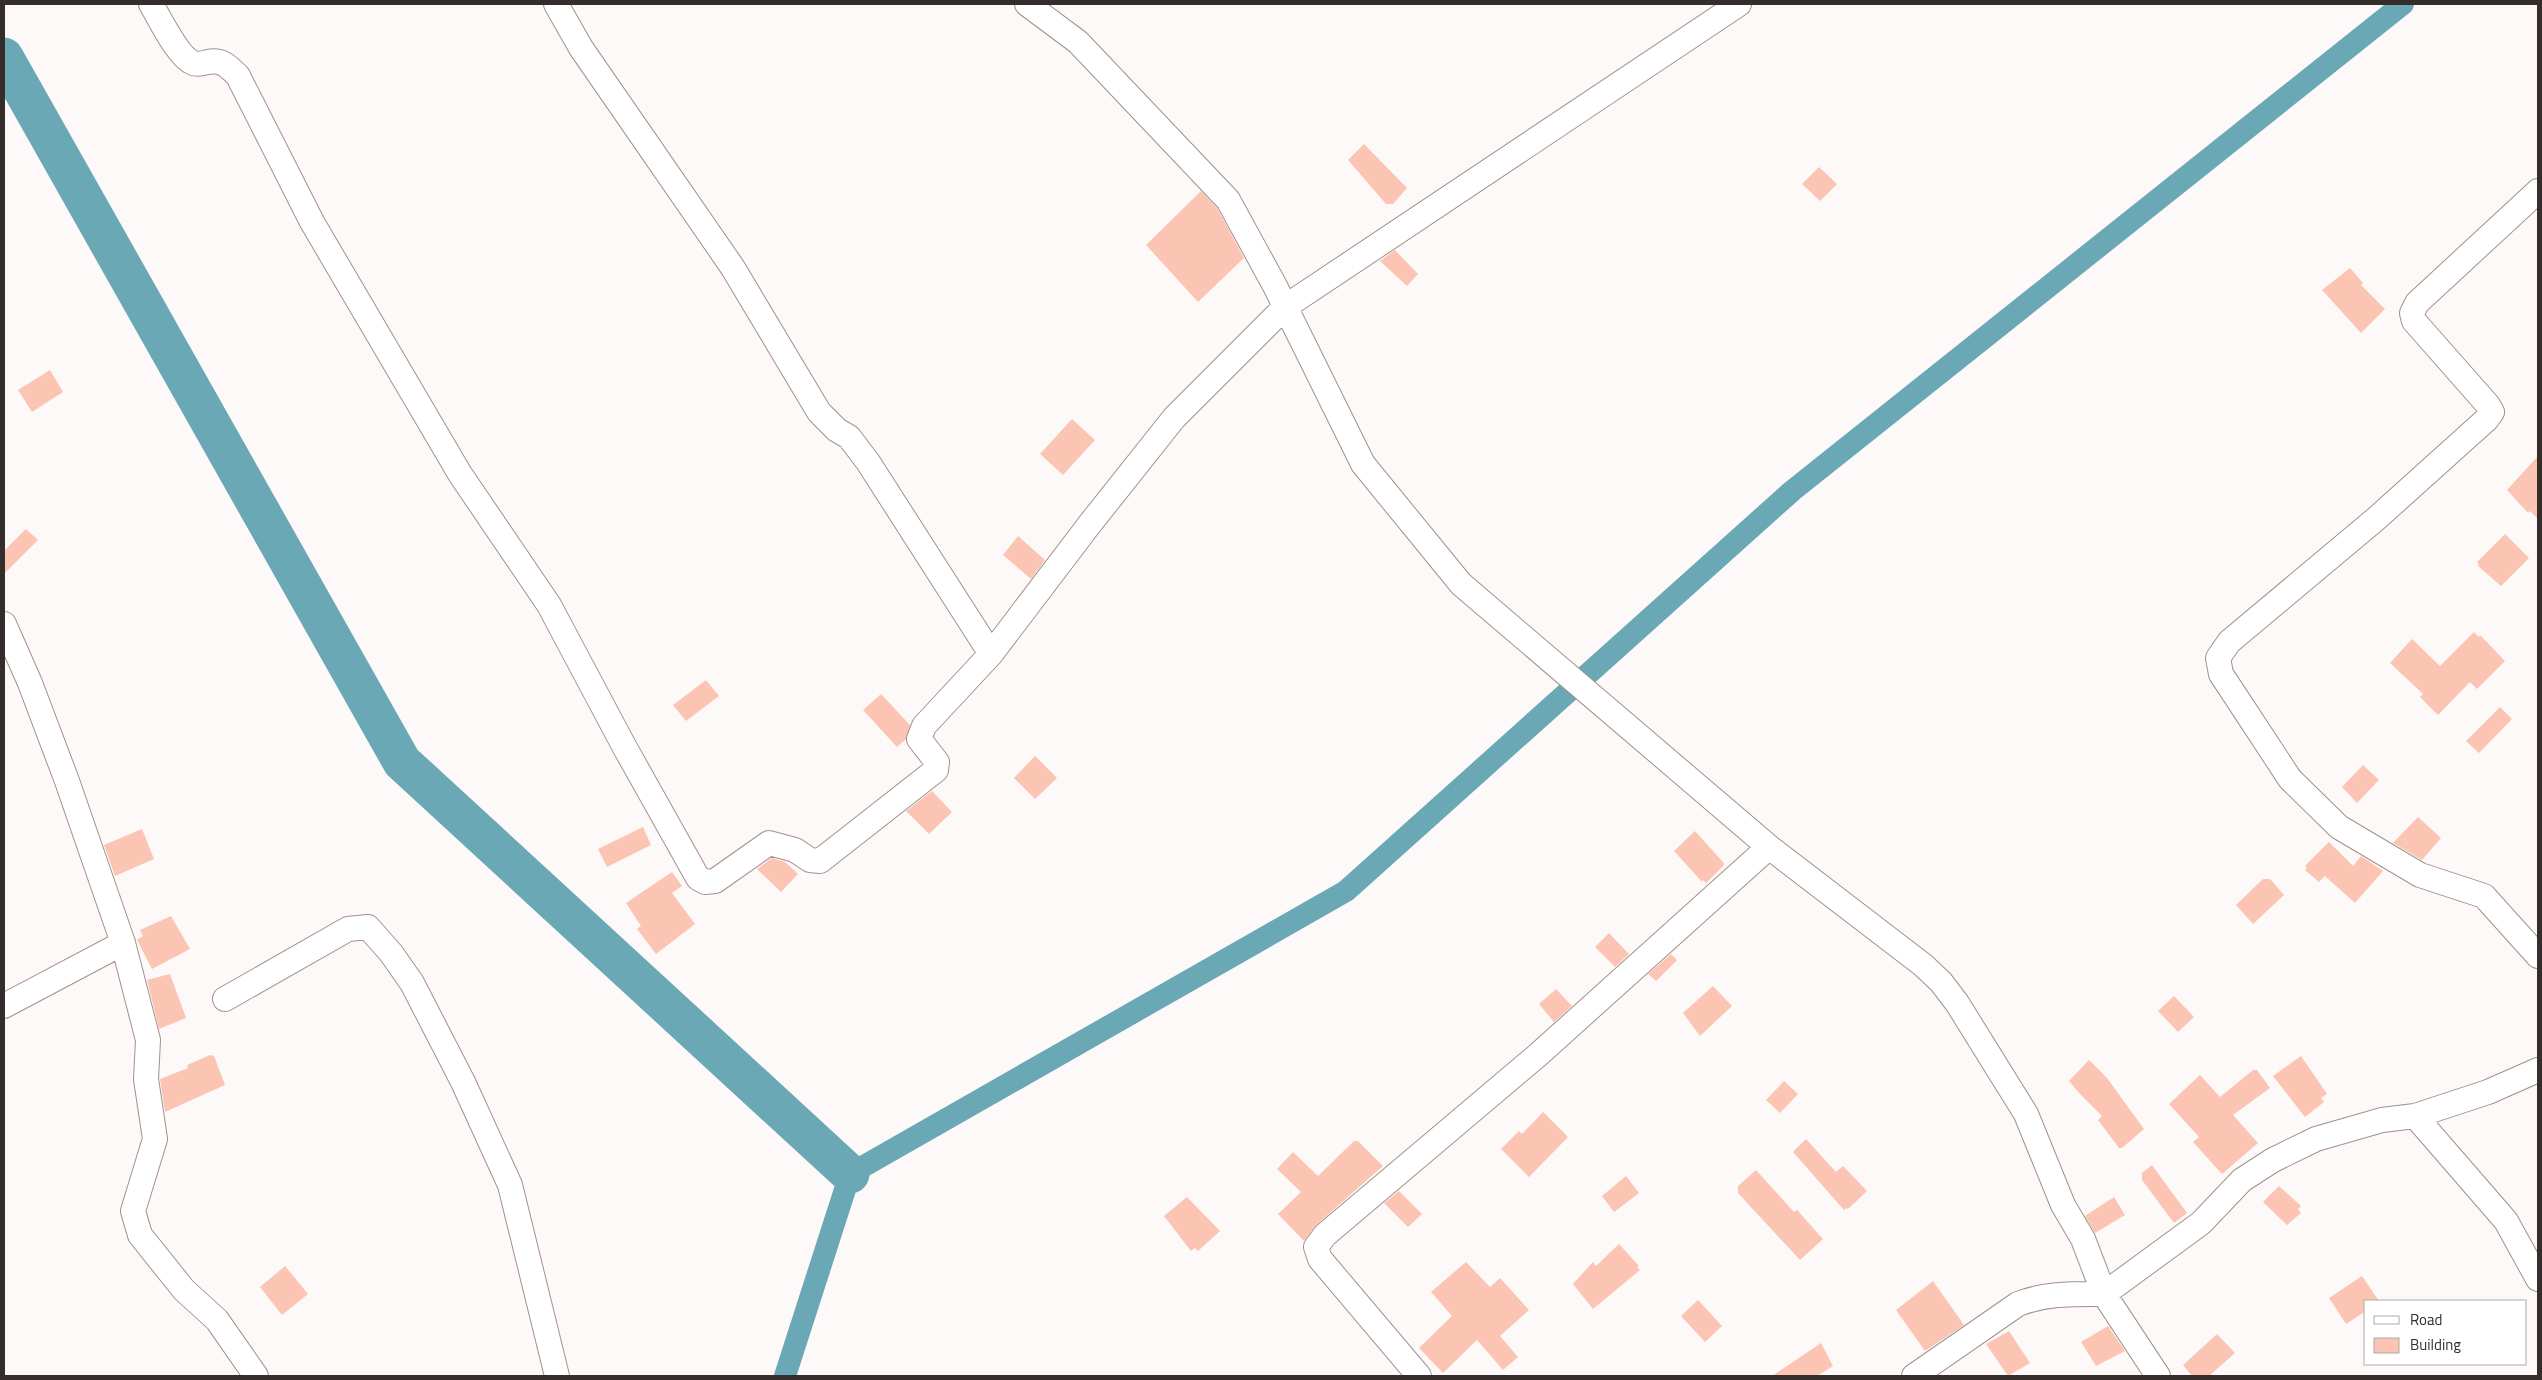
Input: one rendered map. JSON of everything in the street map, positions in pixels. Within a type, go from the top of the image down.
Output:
[{"type":"street","points":[[151,4],[180,51],[191,62],[198,64],[211,61],[226,63],[242,83],[312,222],[460,474],[549,605],[624,746],[698,878],[705,882],[715,881],[769,843],[795,850],[810,860],[820,861],[936,770],[937,762],[919,739],[920,732],[991,654],[1088,525],[1174,418],[1285,307],[1739,4]]},
{"type":"street","points":[[556,4],[580,48],[734,268],[820,412],[837,430],[849,436],[868,462],[991,654]]},
{"type":"street","points":[[1027,4],[1078,42],[1228,200],[1285,307],[1362,464],[1461,584],[1769,847],[1923,965],[1941,982],[1957,1003],[2026,1114],[2063,1205],[2083,1240],[2104,1294],[2158,1376]]},
{"type":"street","points":[[2538,191],[2417,303],[2412,313],[2414,321],[2488,405],[2492,412],[2487,419],[2377,518],[2229,642],[2218,658],[2221,674],[2290,779],[2339,827],[2420,875],[2484,896],[2538,956]]},
{"type":"street","points":[[4,624],[30,683],[67,781],[123,943],[148,1040],[146,1079],[155,1139],[134,1210],[140,1236],[184,1290],[217,1320],[256,1376]]},
{"type":"street","points":[[1420,1376],[1320,1259],[1316,1247],[1325,1235],[1539,1054],[1769,847]]},
{"type":"street","points":[[225,999],[348,929],[357,926],[368,927],[391,953],[412,983],[463,1082],[510,1185],[557,1376]]},
{"type":"street","points":[[4,1006],[123,943]]},
{"type":"street","points":[[1914,1376],[2018,1304],[2036,1297],[2054,1294],[2104,1294],[2200,1223],[2242,1180],[2273,1160],[2316,1139],[2338,1131],[2382,1120],[2416,1116],[2488,1092],[2538,1070]]},
{"type":"street","points":[[2416,1116],[2506,1221],[2538,1279]]},
{"type":"building","points":[[1364,144],[1407,188],[1393,204],[1386,204],[1348,160]]},
{"type":"building","points":[[1819,167],[1837,184],[1820,201],[1802,184]]},
{"type":"building","points":[[1201,191],[1217,208],[1244,258],[1198,302],[1146,245]]},
{"type":"building","points":[[1395,250],[1418,274],[1407,286],[1380,261]]},
{"type":"building","points":[[2350,268],[2363,283],[2361,285],[2385,309],[2361,333],[2322,290]]},
{"type":"building","points":[[50,370],[63,392],[32,412],[18,390]]},
{"type":"building","points":[[1072,419],[1095,440],[1063,475],[1040,454]]},
{"type":"building","points":[[2538,456],[2538,519],[2530,511],[2528,513],[2507,490]]},
{"type":"building","points":[[26,529],[38,540],[4,574],[4,551]]},
{"type":"building","points":[[2505,534],[2529,558],[2501,586],[2478,566],[2477,562]]},
{"type":"building","points":[[1018,536],[1045,560],[1031,579],[1003,555]]},
{"type":"building","points":[[2474,632],[2479,637],[2480,635],[2505,661],[2477,689],[2470,682],[2438,715],[2420,697],[2423,694],[2390,663],[2412,639],[2440,666]]},
{"type":"building","points":[[706,680],[719,696],[686,721],[673,705]]},
{"type":"building","points":[[881,694],[910,725],[906,739],[897,747],[863,710]]},
{"type":"building","points":[[2500,707],[2512,719],[2479,753],[2466,741]]},
{"type":"building","points":[[1035,756],[1057,778],[1035,799],[1014,778]]},
{"type":"building","points":[[2363,765],[2379,780],[2357,803],[2342,787]]},
{"type":"building","points":[[932,791],[952,812],[929,834],[906,811]]},
{"type":"building","points":[[2418,817],[2441,838],[2422,860],[2393,843]]},
{"type":"building","points":[[643,827],[651,845],[607,867],[598,849]]},
{"type":"building","points":[[142,829],[154,859],[115,876],[104,845]]},
{"type":"building","points":[[1695,831],[1724,865],[1706,883],[1703,880],[1702,882],[1674,851]]},
{"type":"building","points":[[2329,842],[2353,866],[2361,856],[2383,871],[2355,903],[2325,876],[2319,882],[2305,870],[2307,868],[2305,866]]},
{"type":"building","points":[[772,858],[785,862],[798,874],[781,892],[757,869]]},
{"type":"building","points":[[672,872],[682,886],[672,893],[695,924],[656,954],[637,929],[641,926],[626,903]]},
{"type":"building","points":[[2263,879],[2270,879],[2284,895],[2253,924],[2236,905]]},
{"type":"building","points":[[171,916],[190,949],[152,969],[137,940],[143,936],[140,930]]},
{"type":"building","points":[[1609,933],[1629,954],[1615,967],[1595,947]]},
{"type":"building","points":[[1671,954],[1677,960],[1656,981],[1648,974]]},
{"type":"building","points":[[170,974],[186,1018],[159,1029],[147,980]]},
{"type":"building","points":[[1713,986],[1732,1006],[1700,1036],[1683,1013]]},
{"type":"building","points":[[1556,989],[1572,1006],[1554,1022],[1539,1004]]},
{"type":"building","points":[[2174,996],[2194,1017],[2178,1032],[2158,1011]]},
{"type":"building","points":[[210,1055],[214,1056],[225,1085],[165,1112],[160,1079],[188,1068],[187,1065]]},
{"type":"building","points":[[2301,1056],[2327,1094],[2321,1098],[2324,1102],[2305,1117],[2273,1076]]},
{"type":"building","points":[[2089,1060],[2107,1078],[2144,1129],[2122,1148],[2119,1148],[2098,1120],[2102,1116],[2069,1081]]},
{"type":"building","points":[[2253,1070],[2257,1070],[2270,1088],[2233,1115],[2258,1143],[2222,1174],[2193,1142],[2199,1137],[2169,1104],[2200,1075],[2220,1097]]},
{"type":"building","points":[[1784,1081],[1798,1094],[1780,1113],[1766,1100]]},
{"type":"building","points":[[1543,1112],[1568,1137],[1529,1177],[1501,1149],[1519,1131],[1522,1134]]},
{"type":"building","points":[[1806,1139],[1836,1172],[1843,1166],[1867,1191],[1848,1209],[1844,1210],[1793,1152]]},
{"type":"building","points":[[1354,1141],[1358,1141],[1383,1166],[1316,1225],[1304,1241],[1278,1214],[1301,1192],[1277,1169],[1293,1152],[1318,1176]]},
{"type":"building","points":[[2152,1165],[2187,1213],[2174,1223],[2142,1180],[2142,1173]]},
{"type":"building","points":[[1756,1170],[1794,1212],[1797,1210],[1823,1239],[1800,1260],[1738,1193],[1738,1186]]},
{"type":"building","points":[[1626,1176],[1639,1193],[1614,1212],[1602,1196]]},
{"type":"building","points":[[2279,1186],[2301,1206],[2298,1209],[2301,1213],[2287,1225],[2263,1202]]},
{"type":"building","points":[[1399,1191],[1422,1214],[1408,1227],[1384,1203]]},
{"type":"building","points":[[1187,1197],[1220,1231],[1198,1251],[1195,1248],[1191,1251],[1164,1216]]},
{"type":"building","points":[[2114,1197],[2125,1215],[2095,1233],[2085,1216]]},
{"type":"building","points":[[1619,1244],[1639,1266],[1637,1267],[1640,1270],[1593,1309],[1573,1284],[1593,1262],[1596,1266]]},
{"type":"building","points":[[1466,1262],[1490,1287],[1500,1278],[1529,1310],[1500,1336],[1518,1357],[1503,1370],[1477,1340],[1443,1373],[1419,1348],[1452,1316],[1431,1292]]},
{"type":"building","points":[[285,1266],[308,1294],[282,1315],[260,1287]]},
{"type":"building","points":[[2362,1276],[2378,1300],[2364,1300],[2364,1312],[2346,1324],[2329,1298]]},
{"type":"building","points":[[1933,1281],[1964,1325],[1925,1351],[1896,1310]]},
{"type":"building","points":[[1698,1300],[1722,1326],[1705,1342],[1681,1316]]},
{"type":"building","points":[[2108,1326],[2125,1351],[2096,1366],[2081,1342]]},
{"type":"building","points":[[2009,1331],[2030,1363],[2008,1376],[1986,1344]]},
{"type":"building","points":[[2217,1334],[2235,1353],[2209,1376],[2192,1376],[2183,1365]]},
{"type":"building","points":[[1821,1343],[1833,1366],[1817,1376],[1772,1376]]},
{"type":"waterway","points":[[785,1376],[850,1174],[1346,891],[1792,491],[2403,4]]},
{"type":"waterway","points":[[4,57],[402,762],[850,1174]]}]
